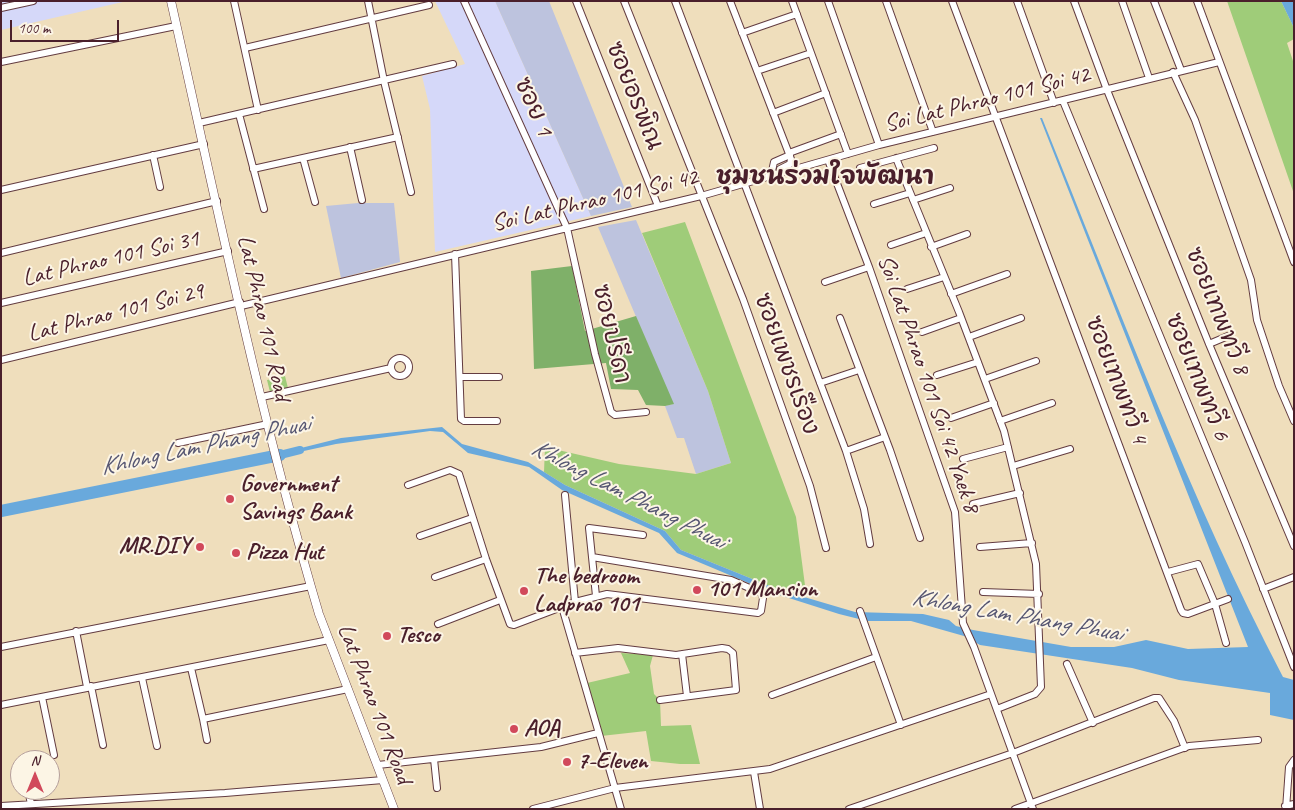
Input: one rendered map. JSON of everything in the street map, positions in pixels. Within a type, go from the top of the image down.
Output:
[{"type":"street","points":[[1,8],[33,1]]},
{"type":"street","name":"Lat Phrao 101 Road","points":[[171,1],[268,424],[311,586],[329,640],[394,809]]},
{"type":"street","points":[[234,1],[258,110]]},
{"type":"street","points":[[368,1],[384,81],[411,192]]},
{"type":"street","name":"ซอย 1","points":[[464,1],[567,228]]},
{"type":"street","name":"ซอยอรพิณ","points":[[576,1],[658,206]]},
{"type":"street","name":"ซอยเพชรเรือง","points":[[624,1],[743,299],[810,486],[826,548]]},
{"type":"street","points":[[675,1],[846,451],[864,509],[870,544]]},
{"type":"street","points":[[730,1],[789,154],[791,163],[781,168],[778,174]]},
{"type":"street","points":[[792,1],[848,154]]},
{"type":"street","points":[[828,1],[879,146]]},
{"type":"street","points":[[886,1],[933,132]]},
{"type":"street","name":"ซอยเทพทวี 4","points":[[952,1],[1184,613],[1188,614],[1228,598]]},
{"type":"street","points":[[1017,1],[1054,103]]},
{"type":"street","name":"ซอยเทพทวี 8","points":[[1074,1],[1107,90],[1209,344],[1294,546]]},
{"type":"street","points":[[1122,1],[1148,78]]},
{"type":"street","points":[[1154,1],[1182,70]]},
{"type":"street","points":[[1197,1],[1294,262]]},
{"type":"street","points":[[245,48],[372,20],[429,5]]},
{"type":"street","points":[[742,33],[797,14]]},
{"type":"street","points":[[1,62],[176,26]]},
{"type":"street","points":[[757,72],[811,53]]},
{"type":"street","name":"Soi Lat Phrao 101 Soi 42","points":[[240,304],[701,196],[848,154],[994,116],[1219,62]]},
{"type":"street","points":[[199,123],[453,64]]},
{"type":"street","points":[[1173,72],[1195,120],[1251,280],[1257,320],[1279,386],[1294,421]]},
{"type":"street","points":[[773,112],[826,93]]},
{"type":"street","name":"ซอยเทพทวี 6","points":[[1062,101],[1294,667]]},
{"type":"street","points":[[239,114],[264,209]]},
{"type":"street","points":[[789,154],[841,134]]},
{"type":"street","points":[[253,168],[398,137]]},
{"type":"street","points":[[1,190],[204,144]]},
{"type":"street","points":[[350,147],[362,200]]},
{"type":"street","points":[[860,168],[934,148]]},
{"type":"street","points":[[153,155],[160,187]]},
{"type":"street","points":[[303,158],[315,202]]},
{"type":"street","points":[[896,158],[994,403],[1008,446],[1032,543],[1039,594],[1042,679],[1040,688],[1036,693],[997,709]]},
{"type":"street","name":"Soi Lat Phrao 101 Soi 42 Yaek 8","points":[[828,160],[869,266],[955,512],[964,626],[974,647],[991,694]]},
{"type":"street","points":[[913,200],[950,188]]},
{"type":"street","points":[[874,204],[910,193]]},
{"type":"street","points":[[1,253],[217,201]]},
{"type":"street","name":"ซอยปรีดา","points":[[567,228],[595,354],[611,412],[615,415],[646,412]]},
{"type":"street","points":[[891,245],[926,233]]},
{"type":"street","points":[[931,247],[967,234]]},
{"type":"street","name":"Lat Phrao 101 Soi 31","points":[[1,303],[228,251]]},
{"type":"street","points":[[455,254],[462,420],[498,421]]},
{"type":"street","points":[[825,282],[869,266]]},
{"type":"street","points":[[951,294],[1007,274]]},
{"type":"street","points":[[907,289],[944,277]]},
{"type":"street","name":"Lat Phrao 101 Soi 29","points":[[1,360],[240,304]]},
{"type":"street","points":[[840,318],[858,370],[885,437],[920,538]]},
{"type":"street","points":[[922,332],[961,318]]},
{"type":"street","points":[[969,338],[1021,318]]},
{"type":"street","points":[[1209,344],[1228,336]]},
{"type":"street","points":[[985,380],[1036,361]]},
{"type":"street","points":[[937,375],[978,362]]},
{"type":"street","points":[[262,397],[390,368]]},
{"type":"street","points":[[820,383],[858,370]]},
{"type":"street","points":[[460,377],[498,377]]},
{"type":"street","points":[[951,418],[994,403]]},
{"type":"street","points":[[1000,421],[1052,403]]},
{"type":"street","points":[[178,443],[268,424]]},
{"type":"street","points":[[846,451],[885,437]]},
{"type":"street","points":[[963,459],[1008,446]]},
{"type":"street","points":[[1013,466],[1070,449]]},
{"type":"street","points":[[408,485],[450,470],[454,470],[459,474],[507,620],[514,625],[575,602],[607,594],[758,613],[761,610],[763,598],[761,593],[731,580],[592,557]]},
{"type":"street","points":[[973,504],[1020,493]]},
{"type":"street","points":[[565,495],[575,602]]},
{"type":"street","points":[[420,536],[472,518]]},
{"type":"street","points":[[596,596],[589,528],[643,535]]},
{"type":"street","points":[[980,547],[1032,543]]},
{"type":"street","points":[[435,577],[486,559]]},
{"type":"street","points":[[1168,572],[1198,563],[1215,604],[1226,643]]},
{"type":"street","points":[[1263,589],[1294,577]]},
{"type":"street","points":[[1,647],[311,586]]},
{"type":"street","points":[[983,592],[1039,594]]},
{"type":"street","points":[[438,624],[500,600]]},
{"type":"street","points":[[562,607],[621,809]]},
{"type":"street","points":[[860,612],[866,622],[876,657],[901,725]]},
{"type":"street","points":[[76,631],[103,745]]},
{"type":"street","points":[[1,705],[89,686],[142,678],[329,640]]},
{"type":"street","points":[[576,653],[618,648],[682,654],[722,648],[728,649],[733,653],[736,690],[660,700]]},
{"type":"street","points":[[682,654],[688,696]]},
{"type":"street","points":[[772,695],[876,657]]},
{"type":"street","points":[[1068,664],[1093,723]]},
{"type":"street","points":[[191,668],[207,740]]},
{"type":"street","points":[[142,678],[157,746]]},
{"type":"street","points":[[203,719],[348,689]]},
{"type":"street","points":[[533,809],[615,788],[770,769],[991,694],[1032,806]]},
{"type":"street","points":[[42,697],[53,750]]},
{"type":"street","points":[[850,809],[1013,753],[1154,698],[1159,698],[1174,721],[1185,748]]},
{"type":"street","points":[[378,765],[541,747],[598,733]]},
{"type":"street","points":[[1016,809],[1032,806],[1185,748],[1206,744],[1258,740]]},
{"type":"street","points":[[434,759],[437,788]]},
{"type":"street","points":[[1294,760],[1289,767],[1286,807],[1294,804]]},
{"type":"street","points":[[754,772],[760,809]]},
{"type":"street","points":[[1,806],[225,793],[383,780]]},
{"type":"shaded area","points":[[1,1],[127,1],[1,30]]},
{"type":"shaded area","points":[[435,1],[495,1],[591,216],[435,252],[430,109],[422,76],[465,64]]},
{"type":"shaded area","points":[[495,1],[549,1],[632,207],[591,216]]},
{"type":"shaded area","points":[[358,203],[394,203],[400,262],[341,278],[326,206]]},
{"type":"shaded area","points":[[636,220],[708,391],[731,463],[696,474],[684,438],[677,438],[665,406],[673,404],[598,227]]},
{"type":"green space","points":[[1227,1],[1281,1],[1294,28],[1294,39],[1287,43],[1294,64],[1294,194]]},
{"type":"green space","points":[[685,222],[796,517],[806,593],[802,597],[777,589],[681,550],[665,531],[565,485],[544,472],[545,447],[619,464],[696,474],[731,463],[708,391],[642,233]]},
{"type":"green space","points":[[572,266],[585,331],[636,316],[674,404],[665,406],[646,405],[638,390],[611,389],[606,363],[534,369],[531,271]]},
{"type":"green space","points":[[285,376],[288,388],[270,392],[267,380]]},
{"type":"green space","points":[[621,653],[653,655],[650,666],[654,694],[660,700],[661,726],[691,725],[700,764],[651,761],[646,731],[601,736],[587,683],[630,673]]},
{"type":"water","points":[[1281,1],[1294,1],[1294,28]]},
{"type":"water","points":[[1040,118],[1042,118],[1185,471],[1216,540],[1283,677],[1294,680],[1294,720],[1270,715],[1270,693],[1179,680],[1132,668],[980,645],[964,636],[911,621],[867,621],[770,592],[677,553],[659,533],[562,490],[529,467],[468,453],[443,432],[430,431],[336,444],[290,454],[289,451],[341,438],[442,427],[462,444],[528,462],[565,485],[665,531],[681,550],[777,589],[855,612],[923,614],[949,620],[956,626],[973,630],[1071,647],[1114,647],[1146,640],[1188,649],[1248,647]]},
{"type":"waterway","name":"Khlong Lam Phang Phuai","points":[[280,455],[300,450]]},
{"type":"waterway","name":"Khlong Lam Phang Phuai","points":[[1,511],[280,455]]},
{"type":"place","name":"Government Savings Bank","points":[[230,499]]},
{"type":"place","name":"MR.DIY","points":[[200,547]]},
{"type":"place","name":"Pizza Hut","points":[[236,553]]},
{"type":"place","name":"101 Mansion","points":[[697,590]]},
{"type":"place","name":"The bedroom Ladprao 101","points":[[524,591]]},
{"type":"place","name":"Tesco","points":[[387,636]]},
{"type":"place","name":"AOA","points":[[514,729]]},
{"type":"place","name":"7-Eleven","points":[[567,762]]},
{"type":"district","name":"ชุมชนร่วมใจพัฒนา","points":[[825,177]]}]
